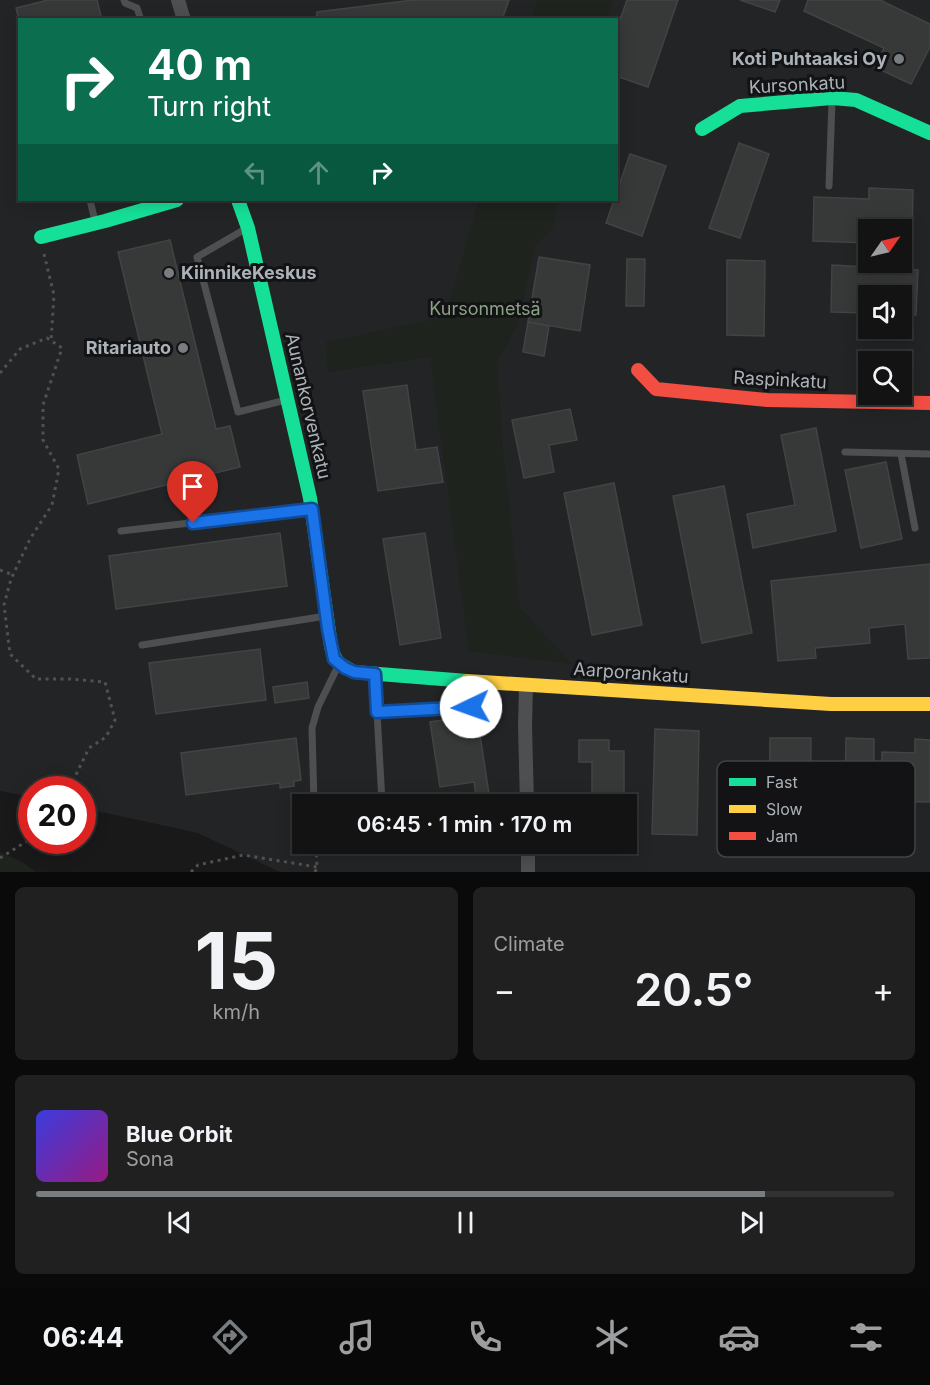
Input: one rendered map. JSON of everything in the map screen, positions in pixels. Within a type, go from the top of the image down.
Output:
[{"type":"street","points":[[178,0],[183,18]]},
{"type":"street","name":"Kursonkatu","points":[[702,129],[740,106],[832,98],[856,100],[930,133]]},
{"type":"street","points":[[41,237],[173,201]]},
{"type":"street","name":"Aunankorvenkatu","points":[[238,201],[248,228],[289,400],[312,509],[331,646],[337,662]]},
{"type":"street","name":"Raspinkatu","points":[[638,370],[656,390],[767,400],[930,403]]},
{"type":"street","name":"Aarporankatu","points":[[337,662],[354,672],[526,685],[831,704],[930,704]]},
{"type":"street","points":[[526,685],[527,794]]},
{"type":"street","points":[[528,854],[528,872]]},
{"type":"lane","points":[[124,0],[125,3],[136,8],[140,18]]},
{"type":"lane","points":[[829,186],[832,98]]},
{"type":"lane","points":[[90,201],[96,223]]},
{"type":"lane","points":[[248,228],[197,257],[238,412],[289,400]]},
{"type":"lane","points":[[845,452],[930,454]]},
{"type":"lane","points":[[901,454],[915,528]]},
{"type":"lane","points":[[122,531],[312,509]]},
{"type":"lane","points":[[142,645],[326,616]]},
{"type":"lane","points":[[314,794],[312,728],[318,707],[337,662]]},
{"type":"lane","points":[[375,674],[382,794]]},
{"type":"lane","points":[[377,712],[471,707]]},
{"type":"path","points":[[41,237],[54,295],[51,341]]},
{"type":"path","points":[[0,373],[20,349],[47,339],[62,348],[44,405],[43,440],[59,469],[52,505],[30,539],[13,575],[4,605],[10,654],[36,679],[105,681],[115,720],[106,737],[89,748],[75,776]]},
{"type":"path","points":[[0,570],[13,575]]},
{"type":"path","points":[[0,858],[18,847]]},
{"type":"path","points":[[191,872],[198,865],[243,855],[316,870],[316,854]]},
{"type":"shaded area","points":[[0,0],[930,0],[930,872],[280,872],[198,833],[96,811],[96,776],[18,776],[18,794],[0,791]]},
{"type":"green space","points":[[537,0],[614,0],[606,18],[532,18]]},
{"type":"green space","name":"Kursonmetsä","points":[[479,201],[557,201],[553,227],[535,246],[518,324],[497,362],[503,450],[520,608],[572,664],[469,651],[430,357],[328,372],[326,342],[445,317]]},
{"type":"green space","points":[[0,852],[22,862],[36,872],[0,872]]},
{"type":"building","points":[[48,0],[97,0],[102,18],[18,18],[16,8]]},
{"type":"building","points":[[413,0],[509,0],[503,18],[316,18],[317,12]]},
{"type":"building","points":[[627,0],[678,0],[648,87],[618,77],[618,25]]},
{"type":"building","points":[[740,0],[780,0],[775,12]]},
{"type":"building","points":[[808,0],[880,0],[930,24],[930,47],[911,84],[874,67],[884,48],[804,11]]},
{"type":"building","points":[[739,143],[769,154],[740,238],[709,228]]},
{"type":"building","points":[[630,154],[666,166],[642,236],[606,223],[614,201],[618,201],[618,188]]},
{"type":"building","points":[[869,188],[913,190],[912,236],[912,219],[858,219],[858,243],[813,241],[814,197],[869,199]]},
{"type":"building","points":[[170,240],[216,429],[230,426],[240,467],[88,504],[77,455],[162,434],[118,252]]},
{"type":"building","points":[[539,257],[590,265],[580,331],[528,322]]},
{"type":"building","points":[[627,259],[645,259],[644,306],[626,306]]},
{"type":"building","points":[[727,260],[765,261],[764,336],[727,335]]},
{"type":"building","points":[[832,265],[858,267],[858,273],[912,273],[912,270],[918,270],[916,315],[912,315],[912,285],[858,285],[858,313],[831,312]]},
{"type":"building","points":[[528,322],[549,326],[544,356],[523,352]]},
{"type":"building","points":[[407,385],[416,450],[437,447],[443,482],[378,491],[363,391]]},
{"type":"building","points":[[570,409],[577,440],[549,445],[554,472],[524,478],[512,420]]},
{"type":"building","points":[[816,428],[836,531],[753,548],[747,514],[795,505],[781,435]]},
{"type":"building","points":[[886,462],[902,539],[861,548],[845,470]]},
{"type":"building","points":[[614,483],[642,625],[592,635],[564,493]]},
{"type":"building","points":[[724,486],[752,633],[702,643],[673,496]]},
{"type":"building","points":[[280,533],[287,586],[116,609],[109,556]]},
{"type":"building","points":[[425,533],[441,638],[400,645],[383,539]]},
{"type":"building","points":[[930,564],[930,658],[908,659],[905,624],[869,628],[870,643],[815,648],[816,658],[778,661],[771,581]]},
{"type":"building","points":[[260,649],[266,700],[156,714],[149,663]]},
{"type":"building","points":[[307,682],[309,698],[275,703],[273,687]]},
{"type":"building","points":[[477,715],[489,794],[476,794],[474,782],[440,787],[430,722]]},
{"type":"building","points":[[655,729],[699,731],[697,835],[652,834]]},
{"type":"building","points":[[296,738],[301,780],[294,781],[294,786],[280,788],[280,783],[186,795],[181,753]]},
{"type":"building","points":[[770,738],[811,738],[811,761],[770,761]]},
{"type":"building","points":[[846,738],[874,739],[874,761],[846,761]]},
{"type":"building","points":[[915,739],[930,740],[930,802],[915,802],[915,761],[882,761],[882,752],[915,753]]},
{"type":"building","points":[[579,740],[609,740],[609,751],[624,751],[624,794],[592,794],[592,762],[579,762]]},
{"type":"traffic: fast","points":[[702,129],[740,106],[832,98],[856,100],[930,133]]},
{"type":"traffic: fast","points":[[41,237],[174,201]]},
{"type":"traffic: fast","points":[[238,201],[248,228],[310,498],[334,656],[341,665],[354,672],[467,681]]},
{"type":"traffic: slow","points":[[467,681],[831,704],[930,704]]},
{"type":"traffic: jam","points":[[638,370],[656,389],[767,400],[930,403]]},
{"type":"place","name":"Koti Puhtaaksi Oy","points":[[899,59]]},
{"type":"place","name":"KiinnikeKeskus","points":[[169,273]]},
{"type":"place","name":"Ritariauto","points":[[183,348]]},
{"type":"route","points":[[193,523],[312,509],[334,659],[354,672],[375,674],[377,712],[471,707]]}]
